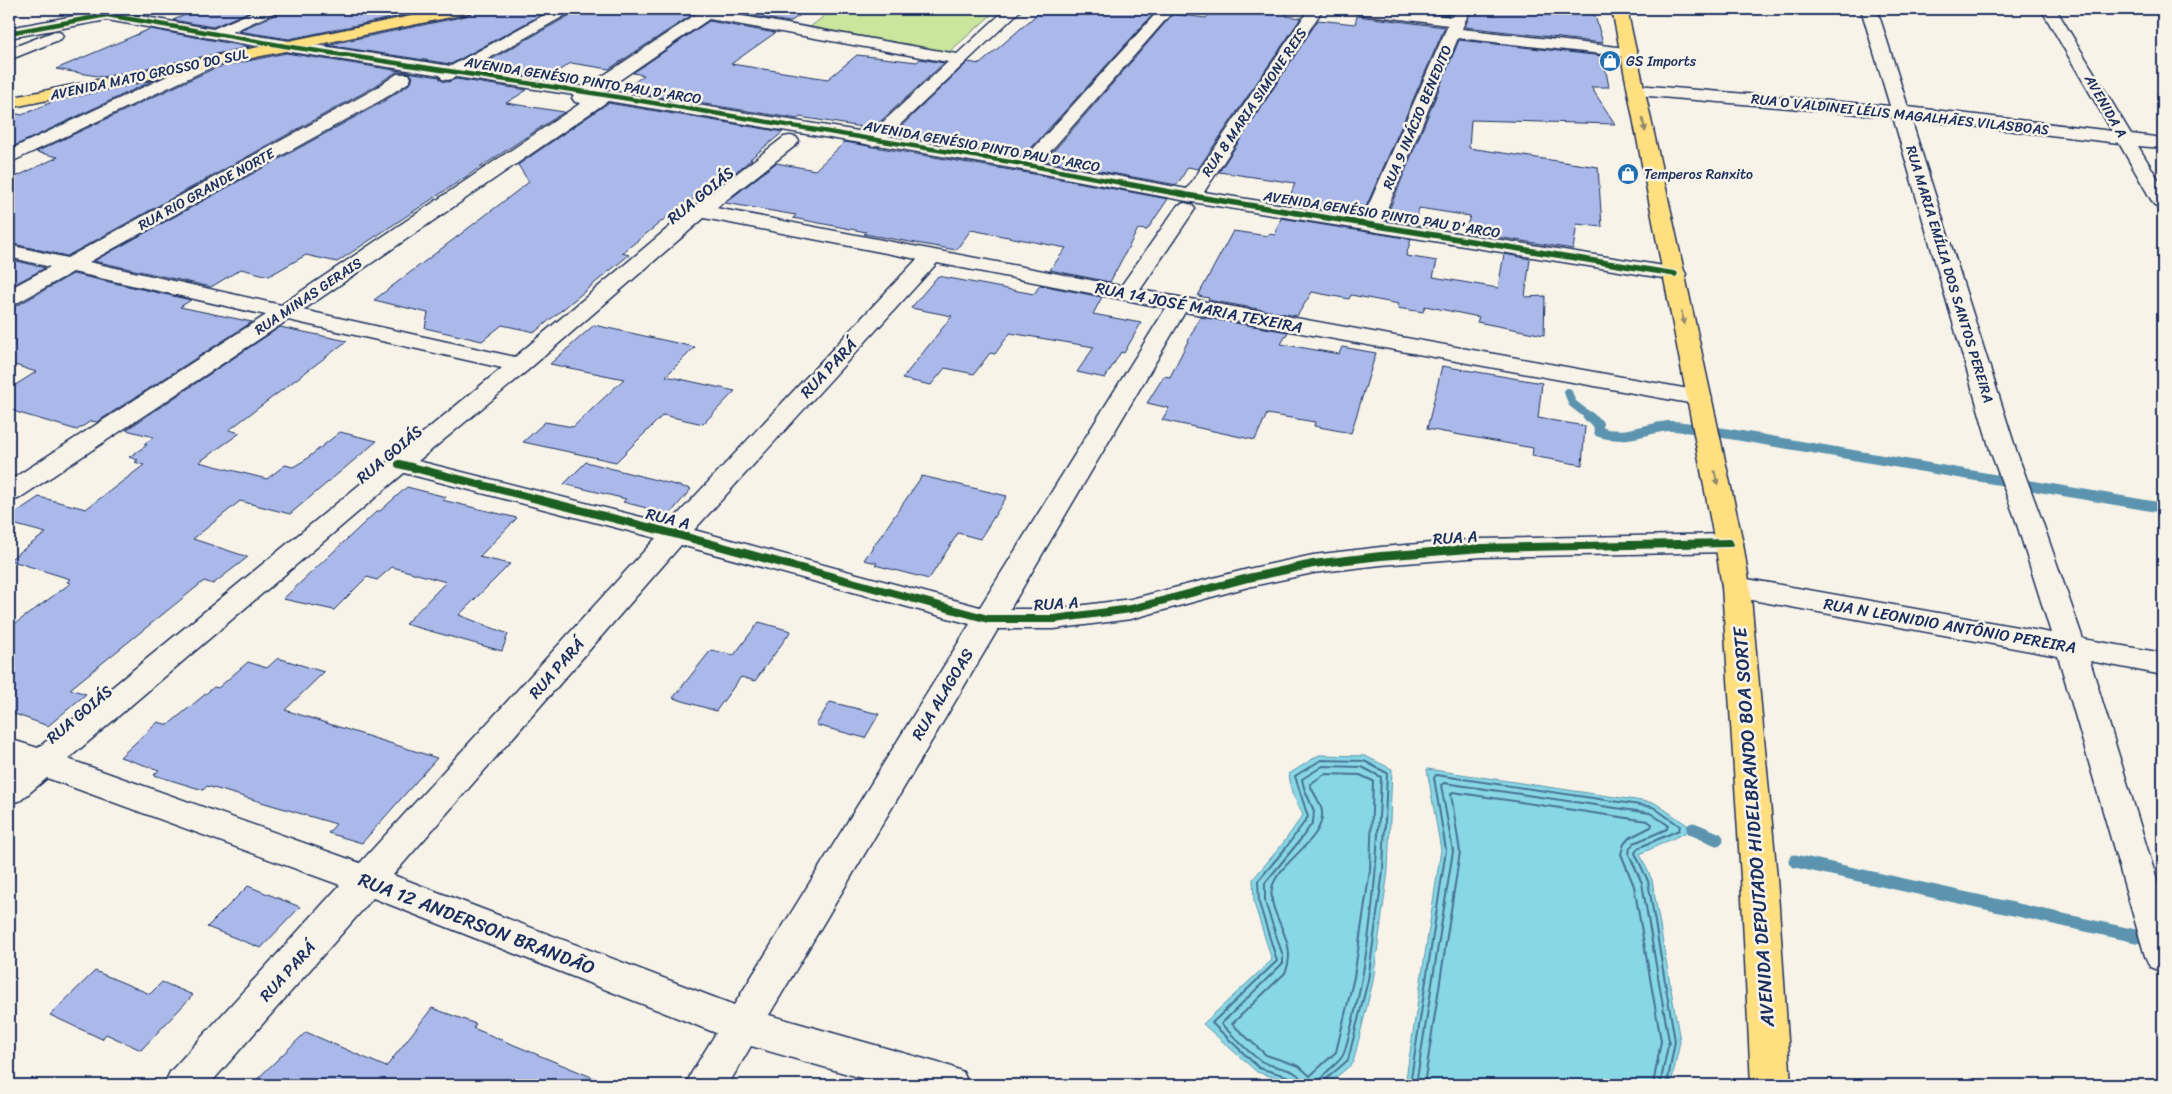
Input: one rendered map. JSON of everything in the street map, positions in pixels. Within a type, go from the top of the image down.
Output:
[{"type":"main road","name":"AVENIDA MATO GROSSO DO SUL","points":[[9,103],[208,62],[254,46],[417,9]]},
{"type":"main road","name":"AVENIDA MATO GROSSO DO SUL","points":[[254,46],[285,46],[466,9]]},
{"type":"main road","name":"AVENIDA DEPUTADO HIDELBRANDO BOA SORTE","points":[[1619,9],[1733,567],[1759,878],[1771,1085]]},
{"type":"main road","name":"AVENIDA MATO GROSSO DO SUL","points":[[9,92],[219,41]]},
{"type":"street","points":[[9,33],[114,12],[219,41],[271,9]]},
{"type":"street","points":[[434,83],[566,9]]},
{"type":"street","points":[[874,140],[1015,9]]},
{"type":"street","points":[[1028,165],[1168,9]]},
{"type":"street","name":"RUA 8 MARIA SIMONE REIS","points":[[1126,294],[1316,9]]},
{"type":"street","points":[[1360,9],[1458,21],[1628,52]]},
{"type":"street","name":"RUA MARIA EMÍLIA DOS SANTOS PEREIRA","points":[[1869,9],[2004,453],[2026,509],[2071,646]]},
{"type":"street","name":"AVENIDA A","points":[[2049,9],[2163,204]]},
{"type":"street","points":[[711,11],[960,59]]},
{"type":"street","name":"RUA MINAS GERAIS","points":[[9,493],[284,313],[588,100],[711,11]]},
{"type":"street","points":[[9,55],[114,12]]},
{"type":"street","name":"RUA 9 INÁCIO BENEDITO","points":[[1370,224],[1458,21]]},
{"type":"street","name":"AVENIDA GENÉSIO PINTO PAU D'ARCO","points":[[82,25],[254,46],[434,83],[588,100],[874,140],[1028,165],[1188,202],[1676,283]]},
{"type":"street","name":"AVENIDA GENÉSIO PINTO PAU D'ARCO","points":[[285,46],[453,72],[790,142],[932,166],[1188,202],[1370,224],[1676,283]]},
{"type":"street","points":[[9,157],[208,62]]},
{"type":"street","name":"RUA RIO GRANDE NORTE","points":[[9,298],[379,94],[403,78]]},
{"type":"street","name":"RUA O VALDINEI LÉLIS MAGALHÃES VILASBOAS","points":[[1637,90],[1901,112],[2163,143]]},
{"type":"street","name":"RUA GOIÁS","points":[[9,791],[520,365],[700,211],[790,142]]},
{"type":"street","points":[[932,166],[946,152]]},
{"type":"street","name":"RUA 14 JOSÉ MARIA TEXEIRA","points":[[700,211],[1179,304],[1700,398]]},
{"type":"street","points":[[9,250],[520,365]]},
{"type":"street","name":"RUA PARÁ","points":[[184,1085],[368,881],[675,534],[932,256]]},
{"type":"street","name":"RUA ALAGOAS","points":[[706,1085],[1179,304]]},
{"type":"street","name":"RUA A","points":[[399,464],[675,534],[988,619],[1054,619],[1131,609],[1248,578],[1313,564],[1381,556],[1482,548],[1733,567]]},
{"type":"street","name":"RUA N LEONIDIO ANTÔNIO PEREIRA","points":[[1733,567],[2071,646],[2163,664]]},
{"type":"street","points":[[2071,646],[2163,956]]},
{"type":"street","name":"RUA 12 ANDERSON BRANDÃO","points":[[9,751],[368,881],[741,1025],[950,1085]]},
{"type":"green space","points":[[833,9],[998,9],[949,52],[805,31]]},
{"type":"water","points":[[1319,755],[1365,756],[1392,769],[1388,871],[1373,981],[1353,1063],[1327,1085],[1299,1085],[1257,1072],[1203,1024],[1272,960],[1254,903],[1253,879],[1281,846],[1303,815],[1292,793],[1289,774]]},
{"type":"water","points":[[1427,769],[1655,803],[1693,829],[1640,854],[1652,880],[1680,1041],[1671,1085],[1405,1085],[1441,850]]},
{"type":"building","points":[[200,9],[255,9],[213,27],[173,20]]},
{"type":"building","points":[[281,9],[405,9],[403,11],[406,15],[289,39],[238,31],[277,14]]},
{"type":"building","points":[[476,9],[552,9],[451,64],[326,45],[466,16]]},
{"type":"building","points":[[575,9],[701,9],[609,69],[571,63],[545,79],[476,68],[572,14]]},
{"type":"building","points":[[723,9],[809,9],[790,22],[722,11]]},
{"type":"building","points":[[1043,9],[1064,9],[1090,13],[1093,10],[1105,13],[1110,9],[1155,12],[1023,157],[892,135],[968,62],[980,64]]},
{"type":"building","points":[[1213,9],[1290,9],[1286,16],[1301,18],[1198,169],[1188,167],[1177,185],[1045,161],[1173,14],[1206,18]]},
{"type":"building","points":[[1419,9],[1454,9],[1451,15]]},
{"type":"building","points":[[1472,9],[1593,9],[1603,43],[1465,27]]},
{"type":"building","points":[[1357,16],[1445,27],[1362,216],[1287,204],[1295,183],[1219,172],[1318,20],[1355,24]]},
{"type":"building","points":[[709,21],[775,33],[731,64],[828,79],[857,55],[917,62],[920,59],[944,63],[870,131],[859,129],[862,127],[800,117],[798,119],[623,91],[644,75],[633,73]]},
{"type":"building","points":[[150,29],[250,47],[103,77],[56,69]]},
{"type":"building","points":[[1459,40],[1603,56],[1609,87],[1591,87],[1615,124],[1471,120],[1469,148],[1598,167],[1602,227],[1577,224],[1573,249],[1465,232],[1470,216],[1419,208],[1415,224],[1385,220]]},
{"type":"building","points":[[286,53],[407,72],[396,72],[372,88],[67,256],[9,243],[9,180],[58,157],[36,152],[215,68]]},
{"type":"building","points":[[409,72],[439,77],[442,81],[448,82],[456,79],[527,90],[506,103],[564,112],[337,262],[306,255],[269,276],[241,269],[211,287],[94,261],[386,100],[411,83],[413,77]]},
{"type":"building","points":[[154,80],[12,147],[9,146],[9,112],[22,115],[54,101]]},
{"type":"building","points":[[608,103],[783,132],[701,199],[695,198],[688,203],[686,202],[622,253],[629,255],[535,332],[502,325],[482,341],[425,328],[428,313],[374,300],[529,182],[518,165]]},
{"type":"building","points":[[845,142],[1168,199],[1147,230],[1138,229],[1110,282],[1050,270],[1066,248],[971,230],[956,250],[864,234],[866,232],[793,218],[796,215],[725,203],[776,163],[815,170]]},
{"type":"building","points":[[1281,218],[1411,239],[1406,256],[1437,261],[1433,277],[1498,288],[1504,254],[1530,259],[1525,297],[1545,296],[1544,335],[1477,322],[1479,317],[1425,306],[1423,312],[1397,308],[1399,304],[1351,295],[1349,299],[1312,292],[1297,316],[1208,300],[1209,298],[1198,296],[1233,231],[1268,236],[1269,234],[1275,235]]},
{"type":"building","points":[[9,259],[45,268],[9,287]]},
{"type":"building","points":[[73,274],[191,300],[180,307],[252,322],[97,422],[91,421],[77,430],[9,410],[9,389],[36,372],[9,363],[9,306],[18,305]]},
{"type":"building","points":[[938,276],[1034,294],[1040,285],[1102,297],[1093,314],[1141,323],[1124,353],[1121,352],[1105,378],[1077,372],[1094,347],[1010,333],[995,354],[990,353],[974,374],[945,368],[931,385],[902,379],[952,316],[911,308]]},
{"type":"building","points":[[1200,317],[1288,332],[1281,344],[1339,354],[1342,347],[1376,353],[1351,433],[1314,426],[1315,422],[1267,414],[1255,440],[1162,420],[1169,408],[1147,403],[1164,376],[1170,377]]},
{"type":"building","points":[[594,325],[695,347],[666,376],[735,391],[703,424],[663,415],[616,462],[523,442],[545,422],[573,427],[624,379],[550,364]]},
{"type":"building","points":[[280,327],[347,341],[229,430],[240,433],[199,462],[267,479],[285,465],[293,467],[305,460],[340,432],[377,441],[290,514],[240,501],[193,539],[248,557],[213,584],[204,581],[70,689],[86,694],[48,726],[9,712],[9,628],[71,583],[67,582],[70,579],[9,560],[46,533],[9,523],[9,517],[39,497],[86,509],[144,465],[135,462],[138,460],[129,457],[147,445],[144,444],[154,437],[126,430]]},
{"type":"building","points":[[1442,366],[1542,383],[1538,418],[1585,426],[1582,465],[1532,456],[1533,448],[1427,429]]},
{"type":"building","points":[[586,462],[691,489],[670,514],[623,502],[626,499],[564,484]]},
{"type":"building","points":[[922,476],[1007,496],[980,539],[958,533],[929,579],[875,565],[877,563],[864,560]]},
{"type":"building","points":[[407,487],[446,497],[442,500],[517,518],[479,557],[510,564],[459,615],[508,634],[502,651],[405,624],[446,582],[392,567],[377,580],[367,577],[334,610],[283,599],[377,511],[380,511]]},
{"type":"building","points":[[759,622],[791,631],[755,681],[741,677],[716,711],[673,698],[711,650],[734,655]]},
{"type":"building","points":[[278,658],[324,672],[285,710],[437,758],[362,843],[328,833],[336,824],[207,786],[203,790],[154,775],[159,770],[120,757],[158,722],[168,725],[214,687],[218,688],[248,662],[267,668]]},
{"type":"building","points":[[830,702],[879,714],[865,738],[816,725]]},
{"type":"building","points":[[248,886],[300,907],[261,948],[207,927]]},
{"type":"building","points":[[95,971],[150,994],[162,982],[193,995],[141,1050],[106,1034],[102,1039],[50,1015]]},
{"type":"building","points":[[432,1008],[476,1024],[473,1028],[611,1085],[251,1085],[306,1032],[386,1067]]},
{"type":"waterway","points":[[1568,392],[1572,403],[1590,417]]},
{"type":"waterway","points":[[1588,416],[1598,424],[1599,432],[1608,434],[1625,434],[1668,426],[1690,428],[2163,508]]},
{"type":"waterway","points":[[1693,829],[1717,839]]},
{"type":"waterway","points":[[1795,861],[2163,942]]},
{"type":"cycle path","points":[[9,33],[107,15],[285,46],[605,95],[1028,165],[1192,196],[1675,274]]},
{"type":"cycle path","points":[[399,464],[675,534],[988,619],[1054,619],[1131,609],[1248,578],[1313,564],[1381,556],[1482,548],[1729,543]]},
{"type":"place","name":"GS Imports","points":[[1610,61]]},
{"type":"place","name":"Temperos Ranxito","points":[[1628,174]]}]
